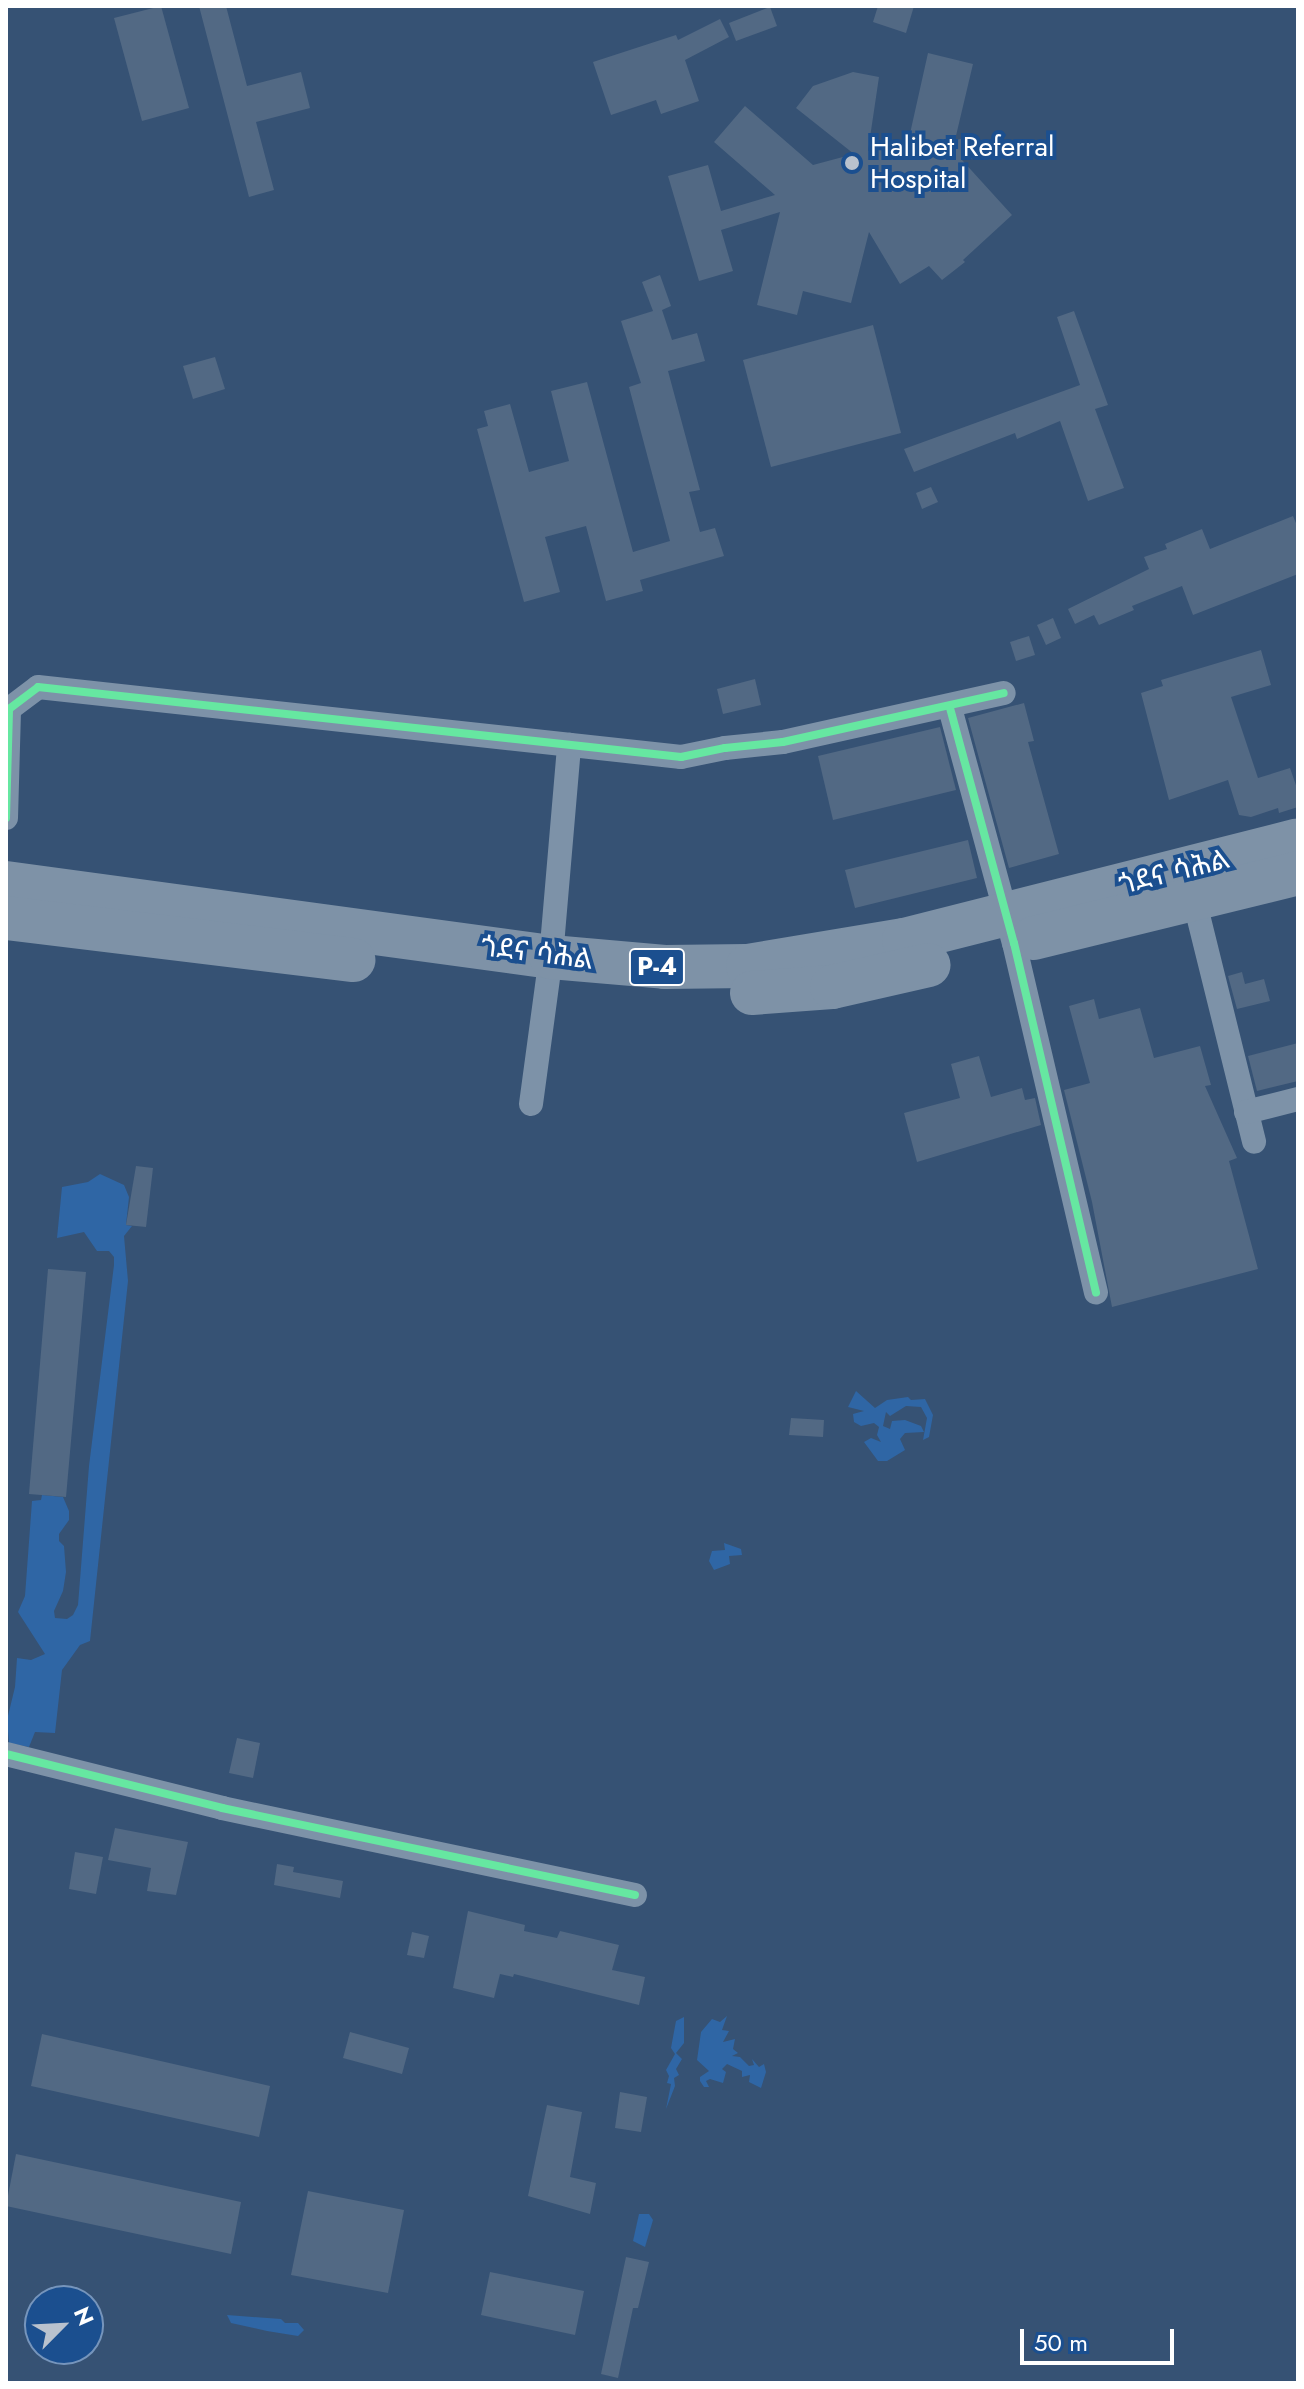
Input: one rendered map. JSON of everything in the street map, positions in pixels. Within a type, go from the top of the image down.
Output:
[{"type":"highway","name":"ጎደና ሳሕል","points":[[6,918],[192,926],[549,969],[676,994],[788,991],[832,987],[1298,840]]},
{"type":"highway","name":"ጎደና ሳሕል","points":[[1010,929],[1194,899],[1298,873]]},
{"type":"highway","name":"ጎደና ሳሕል","points":[[6,883],[192,926]]},
{"type":"street","points":[[6,818],[9,709],[38,687],[681,757],[725,748],[783,742],[950,708],[1004,693]]},
{"type":"street","points":[[950,708],[1010,929],[1096,1292]]},
{"type":"street","points":[[531,1104],[549,969],[569,745]]},
{"type":"street","points":[[1194,899],[1254,1142]]},
{"type":"street","points":[[1246,1112],[1298,1099]]},
{"type":"street","points":[[6,1754],[222,1808],[635,1895]]},
{"type":"shaded area","points":[[100,1174],[124,1185],[129,1197],[126,1225],[132,1226],[124,1236],[128,1281],[90,1641],[80,1645],[62,1670],[55,1733],[35,1732],[29,1747],[9,1743],[7,1720],[15,1687],[17,1658],[31,1660],[45,1654],[18,1612],[25,1596],[32,1501],[41,1500],[42,1495],[63,1497],[69,1511],[69,1520],[59,1534],[59,1541],[64,1546],[66,1572],[63,1591],[54,1611],[55,1618],[67,1619],[78,1605],[89,1466],[114,1265],[114,1257],[109,1251],[97,1251],[84,1232],[57,1238],[62,1187],[88,1182]]},
{"type":"shaded area","points":[[856,1391],[875,1408],[887,1400],[908,1397],[911,1400],[925,1399],[933,1415],[929,1437],[923,1440],[927,1418],[921,1407],[906,1406],[890,1416],[886,1412],[883,1426],[890,1429],[892,1421],[905,1420],[921,1426],[924,1432],[905,1433],[900,1439],[905,1450],[887,1461],[878,1461],[864,1442],[871,1438],[881,1442],[877,1435],[879,1427],[874,1423],[861,1426],[854,1422],[853,1414],[864,1411],[848,1407]]},
{"type":"shaded area","points":[[724,1543],[741,1549],[742,1555],[729,1556],[730,1564],[714,1570],[709,1561],[712,1551],[725,1550]]},
{"type":"shaded area","points":[[727,2016],[722,2030],[729,2031],[723,2042],[735,2039],[733,2049],[738,2053],[732,2056],[740,2057],[749,2066],[754,2065],[752,2059],[759,2067],[764,2064],[766,2072],[761,2088],[749,2082],[750,2075],[742,2077],[742,2071],[727,2064],[722,2069],[726,2072],[723,2083],[710,2079],[706,2081],[709,2087],[704,2087],[700,2081],[700,2077],[709,2071],[697,2060],[701,2032],[712,2019],[720,2022]]},
{"type":"shaded area","points":[[684,2017],[684,2043],[676,2053],[682,2059],[676,2069],[679,2075],[674,2078],[675,2086],[666,2109],[671,2084],[667,2083],[669,2076],[666,2070],[675,2054],[671,2048],[676,2021]]},
{"type":"shaded area","points":[[639,2214],[649,2214],[653,2220],[645,2247],[633,2241]]},
{"type":"shaded area","points":[[227,2315],[281,2319],[285,2323],[298,2323],[304,2330],[298,2336],[267,2331],[231,2323]]},
{"type":"building","points":[[161,6],[189,108],[142,121],[114,18]]},
{"type":"building","points":[[199,6],[226,6],[247,86],[301,72],[310,108],[256,122],[274,190],[249,197]]},
{"type":"building","points":[[878,6],[914,6],[906,33],[873,22]]},
{"type":"building","points":[[770,7],[777,26],[736,41],[729,23]]},
{"type":"building","points":[[720,19],[729,37],[685,60],[699,101],[661,114],[656,100],[611,115],[593,62],[676,35],[678,40]]},
{"type":"building","name":"Halibet Referral Hospital","points":[[928,53],[973,64],[955,140],[975,136],[980,157],[962,160],[1012,215],[963,260],[965,262],[942,280],[929,266],[900,284],[869,232],[851,303],[803,291],[797,315],[757,305],[780,212],[721,230],[733,271],[699,281],[668,176],[708,165],[721,211],[775,195],[714,142],[745,106],[813,165],[854,154],[796,108],[813,86],[853,72],[879,77],[868,151],[909,138]]},
{"type":"building","points":[[660,275],[671,306],[662,310],[672,340],[697,333],[705,361],[668,371],[700,490],[689,492],[700,532],[715,528],[724,556],[640,580],[643,591],[606,601],[586,526],[545,537],[560,592],[524,602],[477,429],[488,426],[484,411],[510,404],[529,472],[569,461],[551,391],[587,382],[633,552],[670,541],[629,387],[641,383],[621,321],[653,311],[642,282]]},
{"type":"building","points":[[1074,311],[1108,405],[1095,409],[1124,488],[1088,501],[1060,421],[1017,439],[1015,433],[914,472],[904,449],[1080,385],[1057,317]]},
{"type":"building","points":[[873,325],[901,433],[771,467],[743,360]]},
{"type":"building","points":[[215,357],[225,389],[193,399],[183,366]]},
{"type":"building","points":[[931,487],[938,502],[922,509],[916,493]]},
{"type":"building","points":[[1293,516],[1298,528],[1298,574],[1193,615],[1182,586],[1132,606],[1134,610],[1099,625],[1094,615],[1075,624],[1068,609],[1149,569],[1144,557],[1167,549],[1165,544],[1202,529],[1210,549]]},
{"type":"building","points":[[1053,618],[1061,638],[1046,645],[1037,625]]},
{"type":"building","points":[[1029,636],[1035,655],[1016,661],[1010,642]]},
{"type":"building","points":[[1261,650],[1271,685],[1231,697],[1258,778],[1290,768],[1298,791],[1298,807],[1279,813],[1278,808],[1251,817],[1239,815],[1228,780],[1169,800],[1141,693],[1163,686],[1161,680]]},
{"type":"building","points":[[755,679],[761,705],[723,714],[717,689]]},
{"type":"building","points":[[1024,703],[1034,741],[1028,742],[1059,854],[1009,868],[968,718]]},
{"type":"building","points":[[940,727],[956,790],[833,820],[818,756]]},
{"type":"building","points":[[968,840],[977,878],[855,908],[845,870]]},
{"type":"building","points":[[1242,972],[1245,984],[1264,979],[1270,1001],[1237,1009],[1228,976]]},
{"type":"building","points":[[1094,999],[1099,1019],[1140,1008],[1154,1058],[1200,1046],[1211,1085],[1205,1086],[1237,1158],[1229,1161],[1258,1269],[1112,1307],[1092,1202],[1064,1090],[1090,1083],[1069,1006]]},
{"type":"building","points":[[1298,1043],[1298,1081],[1257,1091],[1248,1056]]},
{"type":"building","points":[[979,1056],[991,1097],[1022,1088],[1025,1100],[1035,1098],[1041,1125],[917,1162],[904,1113],[960,1098],[951,1064]]},
{"type":"building","points":[[136,1166],[153,1168],[146,1227],[126,1225]]},
{"type":"building","points":[[48,1269],[86,1272],[66,1497],[29,1494]]},
{"type":"building","points":[[791,1418],[824,1420],[823,1437],[789,1435]]},
{"type":"building","points":[[237,1738],[260,1743],[253,1778],[229,1773]]},
{"type":"building","points":[[115,1828],[188,1842],[176,1895],[147,1891],[151,1868],[108,1860]]},
{"type":"building","points":[[75,1852],[103,1857],[96,1894],[69,1889]]},
{"type":"building","points":[[277,1864],[294,1867],[293,1872],[343,1881],[340,1898],[274,1885]]},
{"type":"building","points":[[468,1911],[525,1925],[524,1931],[557,1938],[560,1931],[619,1945],[612,1970],[645,1977],[639,2005],[514,1974],[513,1977],[500,1974],[494,1998],[453,1988]]},
{"type":"building","points":[[412,1932],[429,1936],[424,1958],[407,1955]]},
{"type":"building","points":[[350,2032],[409,2048],[402,2074],[343,2058]]},
{"type":"building","points":[[42,2034],[270,2086],[259,2137],[31,2086]]},
{"type":"building","points":[[620,2092],[647,2097],[641,2132],[615,2128]]},
{"type":"building","points":[[547,2105],[582,2112],[570,2177],[596,2183],[590,2214],[528,2196]]},
{"type":"building","points":[[16,2154],[241,2202],[231,2254],[6,2206]]},
{"type":"building","points":[[308,2191],[404,2210],[388,2293],[291,2275]]},
{"type":"building","points":[[626,2257],[649,2262],[638,2308],[633,2308],[618,2378],[601,2374]]},
{"type":"building","points":[[490,2272],[584,2291],[575,2335],[481,2315]]},
{"type":"cycle path","points":[[6,818],[9,709],[38,687],[681,757],[725,748],[783,742],[1004,693]]},
{"type":"cycle path","points":[[950,708],[1014,943],[1096,1292]]},
{"type":"cycle path","points":[[6,1754],[222,1808],[635,1895]]},
{"type":"place","name":"Halibet Referral Hospital","points":[[852,163]]}]
